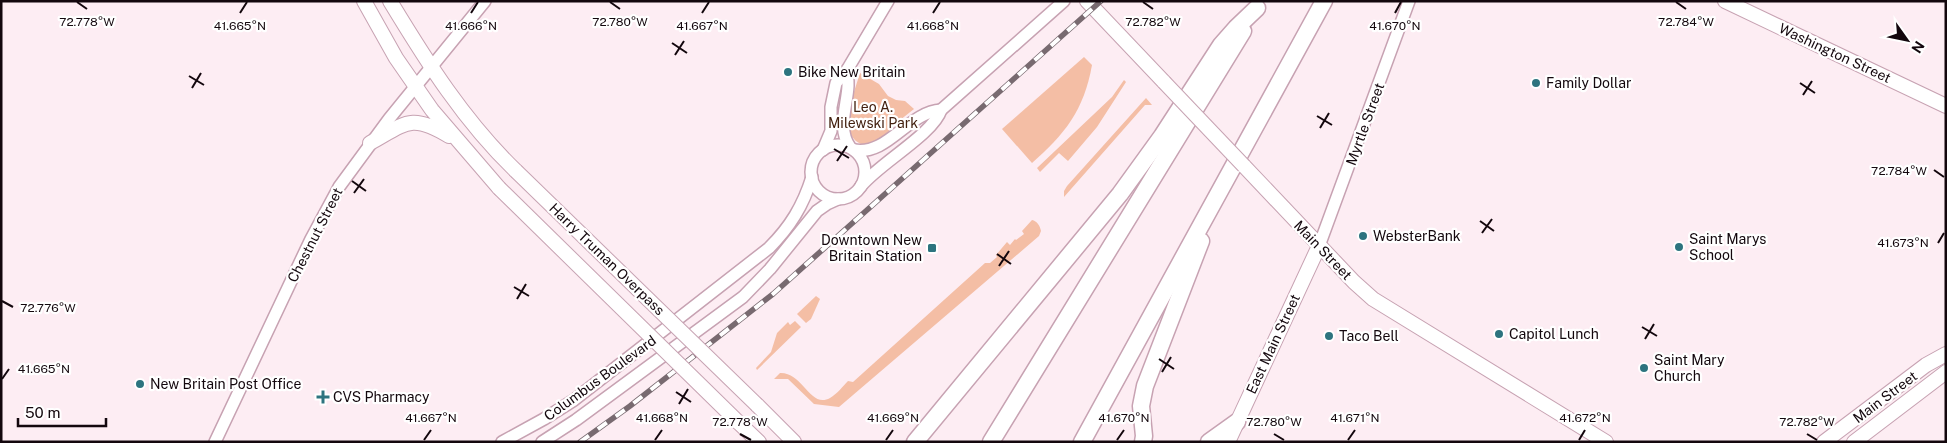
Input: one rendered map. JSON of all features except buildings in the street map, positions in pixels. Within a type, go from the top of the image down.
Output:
[{"type":"highway","points":[[1082,442],[1324,1]]},
{"type":"highway","points":[[915,442],[1120,194],[1162,136],[1221,45],[1259,4]]},
{"type":"highway","points":[[991,442],[1259,4]]},
{"type":"highway","points":[[1146,440],[1141,406],[1145,386],[1197,255],[1207,214]]},
{"type":"highway","points":[[1209,442],[1237,422]]},
{"type":"main road","name":"Harry Truman Overpass","points":[[364,1],[415,86],[456,141],[499,188],[759,442]]},
{"type":"main road","name":"Harry Truman Overpass","points":[[390,1],[431,67],[467,118],[495,150],[794,442]]},
{"type":"main road","name":"Main Street","points":[[1087,1],[1361,289],[1379,304],[1606,442]]},
{"type":"main road","name":"Washington Street","points":[[1725,1],[1946,106]]},
{"type":"main road","points":[[370,143],[407,124],[416,122],[430,126],[456,141]]},
{"type":"main road","name":"East Main Street","points":[[1228,442],[1319,246]]},
{"type":"main road","name":"Main Street","points":[[1824,442],[1926,365],[1946,354]]},
{"type":"main road","name":"Main Street","points":[[1854,442],[1946,372]]},
{"type":"street","name":"Chestnut Street","points":[[215,442],[318,225],[339,188],[370,143],[485,1]]},
{"type":"street","points":[[888,1],[847,70],[833,88],[831,130],[823,150],[814,161],[812,177],[815,186],[821,193],[829,197],[838,199],[852,195],[875,172],[931,126],[941,110],[1064,1]]},
{"type":"street","name":"Myrtle Street","points":[[1319,246],[1409,1]]},
{"type":"street","points":[[847,70],[848,86],[843,124],[845,136],[852,149],[861,157],[865,165],[865,174],[861,186]]},
{"type":"street","points":[[823,150],[835,145],[863,151],[877,148],[924,114],[941,110]]},
{"type":"street","name":"Columbus Boulevard","points":[[502,442],[569,403],[755,260],[780,237],[799,210],[812,177]]},
{"type":"street","name":"Columbus Boulevard","points":[[542,442],[576,420],[720,314],[758,282],[817,211],[838,199]]},
{"type":"street","points":[[700,303],[708,311],[720,314]]},
{"type":"green space","points":[[1084,57],[1092,65],[1084,95],[1078,108],[1054,142],[1032,163],[1002,129]]},
{"type":"green space","name":"Leo A. Milewski Park","points":[[860,73],[879,84],[888,96],[896,100],[905,101],[914,109],[895,124],[882,139],[864,145],[856,140],[851,133],[849,124],[851,102]]},
{"type":"green space","points":[[1124,80],[1126,82],[1097,127],[1068,161],[1059,153],[1040,172],[1037,168],[1112,97]]},
{"type":"green space","points":[[1146,98],[1152,105],[1145,105],[1064,197],[1064,191],[1067,186]]},
{"type":"green space","points":[[1032,220],[1040,227],[1039,236],[839,407],[814,404],[788,379],[774,379],[780,373],[788,374],[801,383],[817,399],[830,398],[848,381],[853,382],[985,263],[990,263],[997,257],[996,255],[1007,242],[1010,245],[1015,239],[1024,234],[1022,231]]},
{"type":"green space","points":[[816,296],[820,299],[811,319],[806,323],[797,314]]},
{"type":"green space","points":[[795,321],[801,327],[757,370],[756,368],[771,352],[777,333],[788,322],[790,325]]},
{"type":"railway","points":[[580,442],[630,406],[773,294],[1101,1]]},
{"type":"place","name":"Bike New Britain","points":[[788,72]]},
{"type":"place","name":"Family Dollar","points":[[1536,83]]},
{"type":"place","name":"WebsterBank","points":[[1363,236]]},
{"type":"place","name":"Saint Marys School","points":[[1679,247]]},
{"type":"place","name":"Downtown New Britain Station","points":[[932,248]]},
{"type":"place","name":"Capitol Lunch","points":[[1499,334]]},
{"type":"place","name":"Taco Bell","points":[[1329,336]]},
{"type":"place","name":"Saint Mary Church","points":[[1644,368]]},
{"type":"place","name":"New Britain Post Office","points":[[140,384]]},
{"type":"place","name":"CVS Pharmacy","points":[[323,397]]}]
